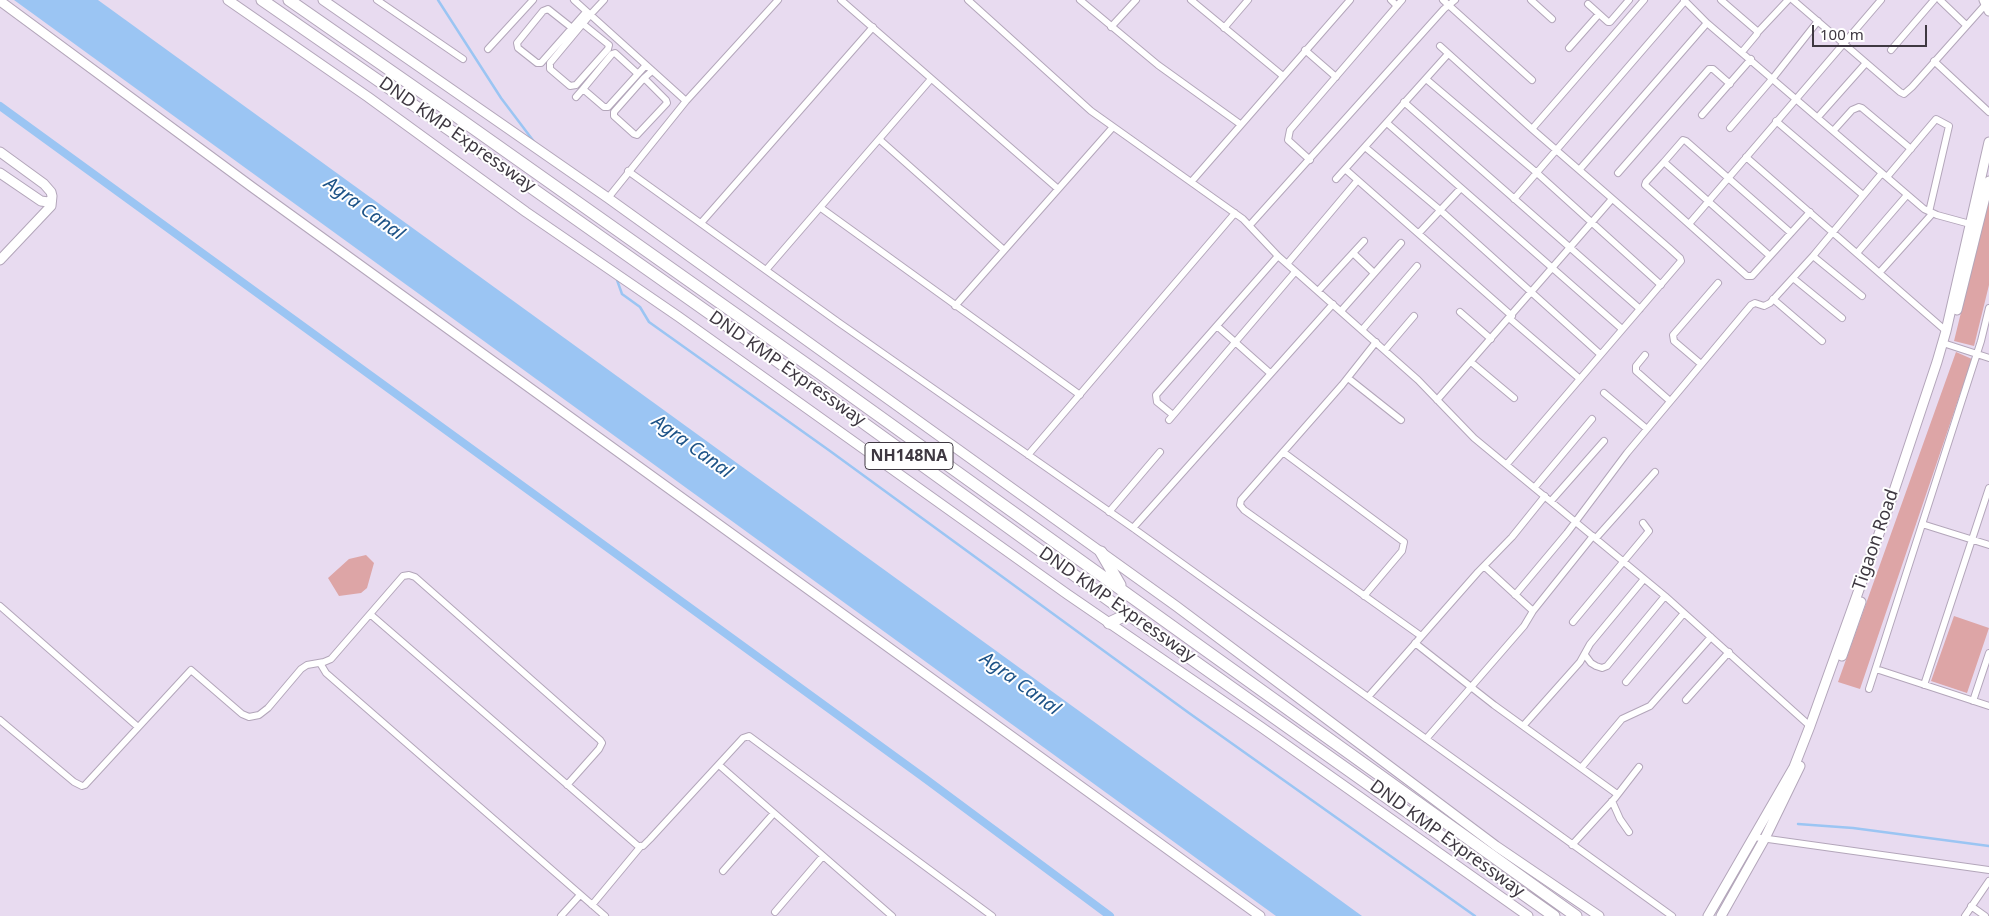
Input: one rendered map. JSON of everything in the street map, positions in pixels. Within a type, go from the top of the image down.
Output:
[{"type":"highway","name":"DND KMP Expressway","points":[[262,0],[452,131],[811,385],[1128,614],[1554,916]]},
{"type":"highway","name":"DND KMP Expressway","points":[[289,0],[596,214],[1576,916]]},
{"type":"highway","points":[[1101,552],[1122,589]]},
{"type":"highway","points":[[1109,623],[1128,614]]},
{"type":"street","points":[[228,0],[368,97],[526,212],[679,317],[1109,623],[1269,732],[1528,916]]},
{"type":"street","points":[[322,0],[608,198],[1176,606],[1496,846],[1599,916]]},
{"type":"street","points":[[377,0],[462,59]]},
{"type":"street","points":[[488,49],[534,0]]},
{"type":"street","points":[[574,0],[686,102]]},
{"type":"street","points":[[572,28],[548,9],[543,11],[517,43],[518,48],[537,63],[541,63],[572,28],[604,0]]},
{"type":"street","points":[[608,198],[628,171],[686,102],[778,0]]},
{"type":"street","points":[[841,0],[1057,188]]},
{"type":"street","points":[[968,0],[1075,97],[1113,127],[1192,181],[1250,225],[1278,256],[1385,350],[1474,438],[1665,596],[1810,726]]},
{"type":"street","points":[[1080,0],[1158,65],[1240,124]]},
{"type":"street","points":[[1111,27],[1136,0]]},
{"type":"street","points":[[1191,0],[1283,76]]},
{"type":"street","points":[[1224,28],[1248,0]]},
{"type":"street","points":[[1192,181],[1350,0]]},
{"type":"street","points":[[1310,160],[1290,144],[1288,134],[1400,3],[1391,0]]},
{"type":"street","points":[[1442,0],[1532,80]]},
{"type":"street","points":[[1250,225],[1455,0]]},
{"type":"street","points":[[1531,0],[1552,19]]},
{"type":"street","points":[[1588,4],[1610,22],[1629,0]]},
{"type":"street","points":[[1532,129],[1644,0]]},
{"type":"street","points":[[1721,0],[1757,33]]},
{"type":"street","points":[[1742,52],[1788,0]]},
{"type":"street","points":[[1794,0],[1904,94],[1986,5]]},
{"type":"street","points":[[1689,224],[1881,0]]},
{"type":"street","points":[[1891,50],[1934,0]]},
{"type":"street","points":[[1940,0],[1966,25]]},
{"type":"street","points":[[0,1],[252,187],[1260,916]]},
{"type":"street","points":[[1514,199],[1684,1],[1707,23],[1930,213],[1970,224]]},
{"type":"street","points":[[583,24],[609,45],[608,49],[576,85],[570,86],[550,69],[550,63],[583,24],[588,13]]},
{"type":"street","points":[[1569,48],[1599,14]]},
{"type":"street","points":[[1730,128],[1818,21]]},
{"type":"street","points":[[1580,169],[1707,23]]},
{"type":"street","points":[[701,223],[873,27]]},
{"type":"street","points":[[1440,46],[1680,258],[1680,263],[1507,464]]},
{"type":"street","points":[[1305,50],[1336,76]]},
{"type":"street","points":[[576,97],[612,54],[615,53],[638,74]]},
{"type":"street","points":[[1336,179],[1448,54]]},
{"type":"street","points":[[1702,115],[1751,59]]},
{"type":"street","points":[[1934,61],[1989,112]]},
{"type":"street","points":[[1818,117],[1866,63]]},
{"type":"street","points":[[583,88],[604,107],[608,107],[646,65]]},
{"type":"street","points":[[1618,173],[1708,69],[1713,69],[1730,84]]},
{"type":"street","points":[[644,78],[666,100],[666,103],[637,135],[614,116],[614,112],[644,78],[652,71]]},
{"type":"street","points":[[766,270],[931,79]]},
{"type":"street","points":[[1426,79],[1537,173],[1661,285]]},
{"type":"street","points":[[1404,102],[1640,309]]},
{"type":"street","points":[[1834,130],[1852,110],[1858,107],[1862,108],[1910,149]]},
{"type":"street","points":[[1515,594],[1576,522],[1646,429],[1751,305],[1755,303],[1766,306],[1774,299],[1813,256],[1863,195],[1910,149],[1936,119],[1949,126],[1930,213],[1880,272]]},
{"type":"street","points":[[1387,122],[1622,329]]},
{"type":"street","points":[[1776,122],[1863,195]]},
{"type":"street","points":[[954,306],[1113,127]]},
{"type":"street","points":[[880,140],[1004,250]]},
{"type":"street","points":[[1791,233],[1684,140],[1646,182],[1646,185],[1747,276],[1752,276],[1770,256],[1791,233],[1810,212]]},
{"type":"street","name":"Tigaon Road","points":[[1708,916],[1794,767],[1810,726],[1946,344],[1946,331],[1970,224],[1985,175],[1989,142]]},
{"type":"street","points":[[1365,147],[1440,210],[1600,354]]},
{"type":"street","points":[[0,152],[51,192],[51,206],[0,260]]},
{"type":"street","points":[[1746,157],[1946,331]]},
{"type":"street","points":[[1664,162],[1770,256]]},
{"type":"street","points":[[1345,169],[1419,233],[1580,379]]},
{"type":"street","points":[[628,171],[1133,528],[1672,916]]},
{"type":"street","points":[[0,173],[37,199],[44,202],[51,200]]},
{"type":"street","points":[[1287,264],[1358,181]]},
{"type":"street","points":[[1721,916],[1766,838],[1788,793],[1812,736],[1890,518],[1946,344],[1989,181]]},
{"type":"street","points":[[1419,233],[1461,188]]},
{"type":"street","points":[[1857,253],[1907,195]]},
{"type":"street","points":[[1437,400],[1612,199]]},
{"type":"street","points":[[820,208],[1080,395]]},
{"type":"street","points":[[1028,455],[1235,213]]},
{"type":"street","points":[[1318,291],[1364,241]]},
{"type":"street","points":[[1340,311],[1400,243]]},
{"type":"street","points":[[1352,253],[1374,272]]},
{"type":"street","points":[[1278,256],[1156,395],[1157,402],[1171,417],[1296,272]]},
{"type":"street","points":[[1813,256],[1862,296]]},
{"type":"street","points":[[1362,330],[1417,266]]},
{"type":"street","points":[[1793,278],[1842,318]]},
{"type":"street","points":[[1702,364],[1674,341],[1673,335],[1718,283]]},
{"type":"street","points":[[1774,299],[1822,341]]},
{"type":"street","points":[[1133,528],[1333,304]]},
{"type":"street","points":[[1869,689],[1977,354],[1989,308]]},
{"type":"street","points":[[1460,312],[1491,339]]},
{"type":"street","points":[[1385,350],[1414,316]]},
{"type":"street","points":[[1217,326],[1270,373]]},
{"type":"street","points":[[1376,342],[1348,378],[1241,500],[1240,507],[1421,636]]},
{"type":"street","points":[[1946,344],[1989,358]]},
{"type":"street","points":[[1645,354],[1636,366],[1636,371],[1670,401]]},
{"type":"street","points":[[1471,362],[1514,398]]},
{"type":"street","points":[[1348,378],[1401,420]]},
{"type":"street","points":[[1604,393],[1646,429]]},
{"type":"street","points":[[1535,487],[1592,419]]},
{"type":"street","points":[[1551,501],[1604,441]]},
{"type":"street","points":[[1109,512],[1160,452]]},
{"type":"street","points":[[1283,452],[1404,542],[1402,551],[1364,596]]},
{"type":"street","points":[[1426,739],[1524,626],[1533,611],[1594,537],[1655,472]]},
{"type":"street","points":[[1924,684],[1989,488]]},
{"type":"street","points":[[1368,697],[1512,537],[1545,496]]},
{"type":"street","points":[[1573,622],[1649,531],[1642,523]]},
{"type":"street","points":[[1922,524],[1989,545]]},
{"type":"street","points":[[1484,566],[1533,611]]},
{"type":"street","points":[[0,720],[68,777],[82,786],[91,781],[191,670],[242,714],[254,717],[259,716],[301,669],[331,658],[403,576],[409,574],[415,577],[600,740],[600,750],[567,785]]},
{"type":"street","points":[[1523,726],[1585,655],[1590,644],[1644,579]]},
{"type":"street","points":[[1585,655],[1590,663],[1596,666],[1602,668],[1607,666],[1665,596]]},
{"type":"street","points":[[0,606],[138,727]]},
{"type":"street","points":[[1626,682],[1684,613]]},
{"type":"street","points":[[370,614],[633,842],[641,846]]},
{"type":"street","points":[[1581,768],[1622,719],[1650,706],[1711,636]]},
{"type":"street","points":[[1416,643],[1471,687],[1617,794]]},
{"type":"street","points":[[1686,700],[1728,652]]},
{"type":"street","points":[[1973,701],[1989,653]]},
{"type":"street","points":[[320,663],[326,673],[605,916]]},
{"type":"street","points":[[1876,669],[1989,706]]},
{"type":"street","points":[[592,905],[641,846],[654,835],[743,738],[749,736],[992,916]]},
{"type":"street","points":[[719,765],[892,916]]},
{"type":"street","points":[[1572,845],[1612,801],[1639,767]]},
{"type":"street","points":[[1612,801],[1620,819],[1629,832]]},
{"type":"street","points":[[723,870],[774,813]]},
{"type":"street","points":[[1754,837],[1989,870]]},
{"type":"street","points":[[775,912],[823,856]]},
{"type":"street","points":[[1965,916],[1988,884]]},
{"type":"street","points":[[561,916],[580,894]]},
{"type":"street","points":[[1972,906],[1985,916]]},
{"type":"street","points":[[1662,910],[1668,916]]},
{"type":"shaded area","points":[[1989,198],[1989,285],[1974,346],[1954,341]]},
{"type":"shaded area","points":[[1956,352],[1972,359],[1860,689],[1838,682]]},
{"type":"shaded area","points":[[366,555],[374,563],[367,588],[361,593],[339,596],[328,578],[349,559]]},
{"type":"shaded area","points":[[1954,616],[1989,628],[1967,693],[1931,681]]},
{"type":"water","name":"Agra Canal","points":[[14,0],[98,0],[1362,916],[1276,916]]},
{"type":"waterway","points":[[438,0],[501,98],[535,143]]},
{"type":"waterway","points":[[0,106],[923,777],[1110,916]]},
{"type":"waterway","points":[[617,280],[622,294],[640,307],[649,322],[830,451],[1189,713],[1475,916]]},
{"type":"waterway","points":[[1798,824],[1853,828],[1989,846]]}]
